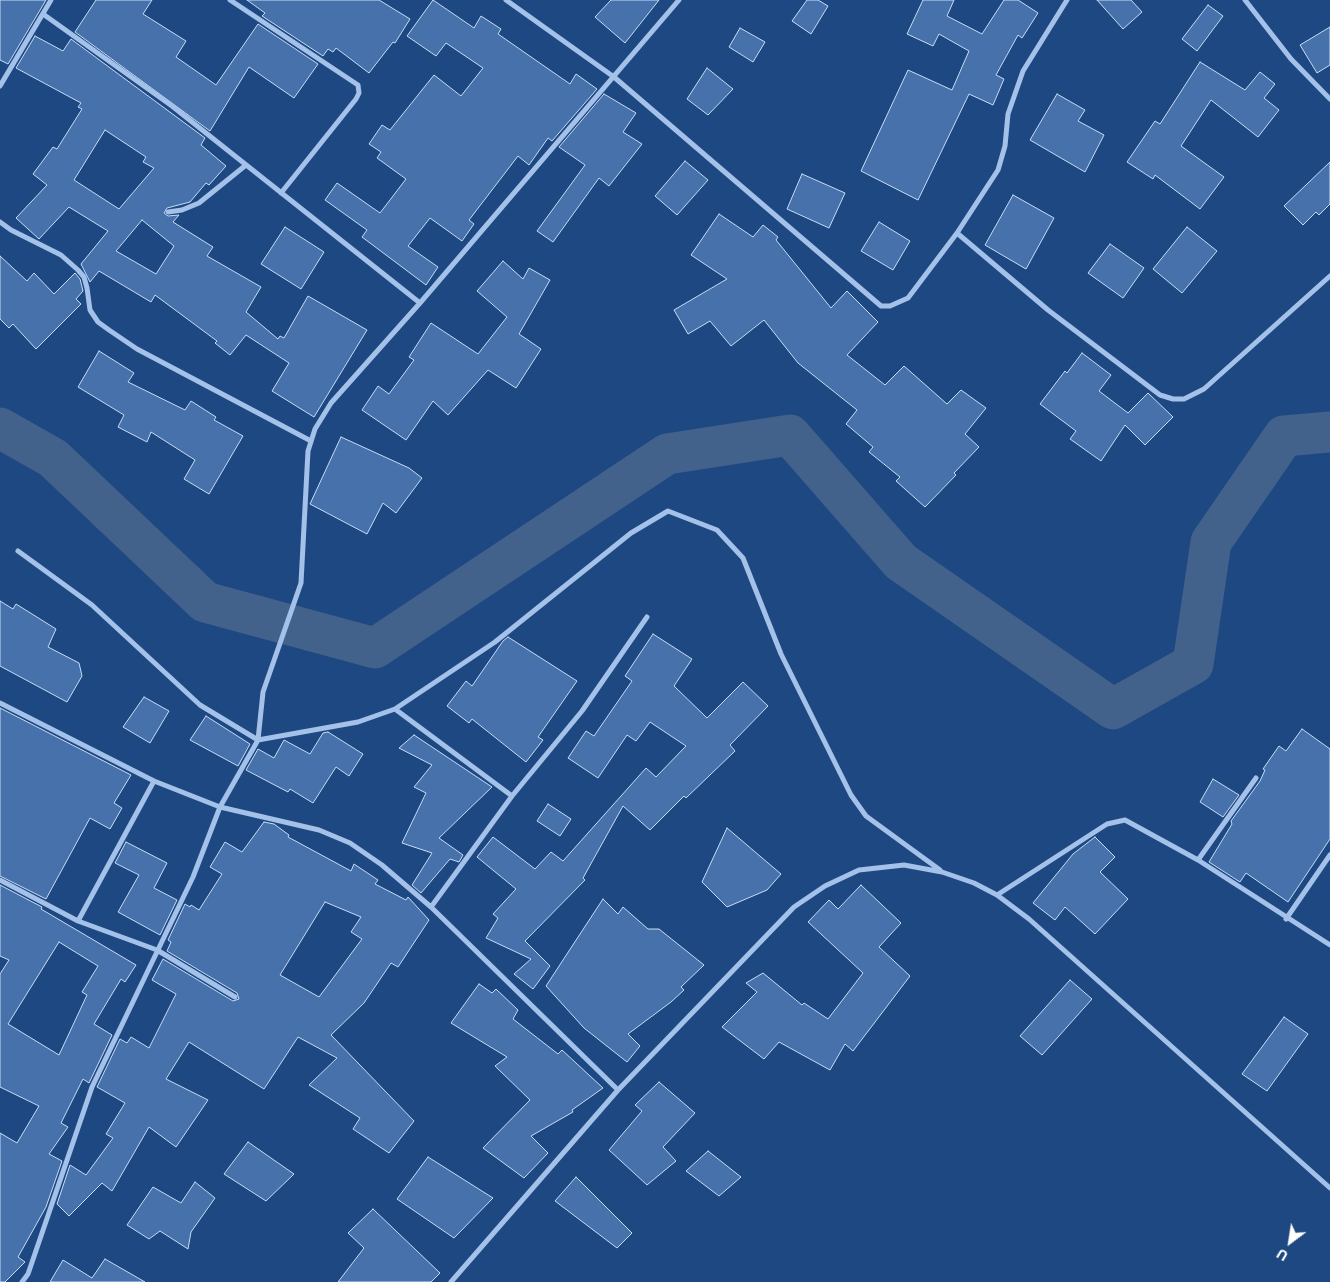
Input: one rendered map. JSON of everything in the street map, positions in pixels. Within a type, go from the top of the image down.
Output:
[{"type":"street","points":[[0,86],[51,0]]},
{"type":"street","points":[[230,0],[358,85],[359,93],[356,99],[281,193]]},
{"type":"street","points":[[506,0],[614,77],[881,306],[890,306],[908,298],[957,233],[998,170],[1005,146],[1008,114],[1023,71],[1067,0]]},
{"type":"street","points":[[22,1282],[28,1274],[92,1087],[193,877],[220,807],[258,740],[263,692],[301,583],[308,451],[315,429],[331,403],[420,303],[679,0]]},
{"type":"street","points":[[1245,0],[1291,59],[1330,99]]},
{"type":"street","points":[[43,14],[172,106],[420,303]]},
{"type":"street","points":[[168,212],[182,210],[199,203],[246,165]]},
{"type":"street","points":[[0,222],[11,230],[61,256],[78,270],[87,288],[90,310],[98,322],[109,330],[137,349],[311,441]]},
{"type":"street","points":[[957,233],[1048,310],[1160,395],[1173,399],[1184,399],[1204,390],[1330,276]]},
{"type":"street","points":[[18,551],[92,605],[200,705],[258,740],[358,722],[395,709],[495,642],[631,533],[668,510],[717,530],[743,558],[782,654],[851,795],[866,816],[942,872]]},
{"type":"street","points":[[432,907],[512,796],[582,711],[647,617]]},
{"type":"street","points":[[0,703],[154,781],[220,807],[319,830],[350,843],[382,865],[432,907],[618,1090]]},
{"type":"street","points":[[395,709],[512,796]]},
{"type":"street","points":[[1198,860],[1256,778]]},
{"type":"street","points":[[78,921],[154,781]]},
{"type":"street","points":[[997,895],[1107,824],[1114,821],[1131,822],[1198,860],[1286,919],[1330,945]]},
{"type":"street","points":[[1286,919],[1330,855]]},
{"type":"street","points":[[451,1282],[618,1090],[794,907],[825,886],[859,870],[904,864],[942,872],[974,883],[997,895],[1029,919],[1199,1074],[1330,1188]]},
{"type":"street","points":[[0,880],[78,921],[157,950],[235,997]]},
{"type":"building","points":[[0,0],[46,0],[8,64],[0,60]]},
{"type":"building","points":[[96,0],[152,0],[143,14],[186,41],[176,57],[216,85],[258,24],[318,64],[294,98],[249,67],[210,131],[75,32]]},
{"type":"building","points":[[247,0],[379,0],[410,19],[395,43],[393,42],[369,73],[336,48],[333,52],[328,49],[323,56],[262,16],[265,13]]},
{"type":"building","points":[[433,0],[474,28],[481,16],[501,29],[498,34],[570,84],[576,74],[597,89],[552,141],[548,138],[529,165],[518,156],[469,220],[474,224],[462,241],[430,218],[408,246],[438,267],[426,285],[362,237],[367,230],[325,200],[337,183],[380,213],[406,179],[377,158],[381,152],[369,144],[382,125],[390,130],[434,75],[461,96],[483,68],[446,43],[436,56],[407,36]]},
{"type":"building","points":[[611,0],[659,0],[625,43],[595,17]]},
{"type":"building","points":[[807,0],[818,0],[828,6],[811,34],[792,21]]},
{"type":"building","points":[[923,0],[954,0],[947,16],[982,34],[1004,0],[1018,0],[1038,13],[1022,38],[1018,35],[996,75],[1004,79],[993,105],[969,94],[918,200],[861,171],[908,70],[952,90],[969,51],[939,34],[933,46],[907,34]]},
{"type":"building","points":[[1097,0],[1131,0],[1142,12],[1123,29]]},
{"type":"building","points":[[1208,5],[1223,16],[1197,51],[1182,39]]},
{"type":"building","points":[[1330,27],[1330,65],[1317,73],[1300,45]]},
{"type":"building","points":[[740,28],[765,42],[753,62],[729,47]]},
{"type":"building","points":[[35,36],[63,51],[71,39],[205,138],[201,145],[226,166],[209,185],[206,183],[190,202],[167,208],[164,213],[168,216],[179,215],[173,222],[213,247],[207,256],[261,287],[246,312],[278,339],[280,336],[284,338],[308,296],[367,330],[314,417],[272,391],[289,363],[246,335],[230,355],[215,343],[217,341],[155,295],[151,302],[99,271],[90,282],[81,264],[108,231],[69,207],[39,239],[16,218],[47,185],[33,174],[53,147],[57,149],[82,109],[78,107],[81,103],[16,68]],"holes":[[[105,130],[146,157],[143,162],[154,168],[119,209],[74,180]],[[142,220],[174,246],[156,274],[116,251]]]},
{"type":"building","points":[[1200,62],[1245,90],[1260,72],[1275,84],[1264,98],[1279,110],[1258,137],[1211,100],[1181,146],[1224,177],[1200,209],[1155,175],[1153,179],[1127,162],[1155,121],[1160,124]]},
{"type":"building","points":[[707,68],[733,89],[708,115],[687,99]]},
{"type":"building","points":[[604,94],[636,113],[623,132],[642,144],[609,186],[599,178],[553,242],[537,231],[585,165],[559,147]]},
{"type":"building","points":[[1057,94],[1085,110],[1078,121],[1104,135],[1085,172],[1030,140]]},
{"type":"building","points":[[685,161],[708,180],[677,215],[655,196]]},
{"type":"building","points":[[1330,162],[1330,204],[1319,215],[1316,212],[1303,225],[1284,206]]},
{"type":"building","points":[[802,174],[845,193],[829,228],[787,209]]},
{"type":"building","points":[[1013,195],[1054,218],[1026,269],[985,245]]},
{"type":"building","points":[[719,214],[753,237],[763,225],[778,237],[776,240],[831,308],[847,291],[878,322],[847,355],[885,385],[904,366],[947,404],[961,390],[986,408],[965,434],[979,447],[954,473],[956,475],[925,507],[896,481],[900,477],[869,452],[873,447],[846,424],[857,410],[798,363],[764,320],[731,346],[710,321],[688,334],[674,310],[727,279],[691,255]]},
{"type":"building","points":[[879,222],[910,241],[893,270],[861,251]]},
{"type":"building","points":[[285,227],[324,252],[301,289],[261,264]]},
{"type":"building","points":[[1187,227],[1217,251],[1182,293],[1153,269]]},
{"type":"building","points":[[1110,244],[1144,268],[1123,298],[1088,273]]},
{"type":"building","points":[[0,256],[27,281],[34,273],[54,294],[75,273],[80,279],[83,291],[76,299],[81,304],[36,349],[13,324],[9,328],[0,319]]},
{"type":"building","points":[[503,261],[523,279],[529,268],[550,280],[519,334],[541,349],[516,388],[488,370],[448,415],[433,401],[406,440],[362,410],[378,386],[389,394],[414,360],[409,357],[431,323],[478,354],[507,317],[477,291]]},
{"type":"building","points":[[99,351],[134,373],[128,382],[185,410],[191,401],[216,417],[214,420],[243,436],[209,494],[184,479],[195,460],[151,432],[147,442],[118,427],[124,415],[78,387]]},
{"type":"building","points":[[1082,353],[1111,375],[1099,391],[1128,413],[1148,393],[1173,417],[1145,445],[1125,425],[1101,461],[1070,439],[1076,431],[1040,404],[1065,371],[1067,373]]},
{"type":"building","points":[[341,437],[409,468],[422,478],[396,513],[383,503],[367,534],[310,504]]},
{"type":"building","points":[[0,601],[13,609],[16,604],[56,629],[48,647],[79,663],[82,676],[67,702],[0,666]]},
{"type":"building","points":[[653,634],[692,659],[674,686],[707,718],[743,682],[768,706],[730,745],[735,751],[686,798],[684,796],[650,830],[623,806],[583,878],[585,880],[525,941],[550,966],[533,989],[514,974],[531,959],[486,938],[498,918],[493,914],[516,889],[477,857],[493,837],[535,869],[551,852],[563,861],[646,768],[656,777],[686,746],[650,722],[636,741],[627,735],[598,778],[568,758],[586,731],[594,736],[632,681],[625,676]]},
{"type":"building","points":[[508,637],[577,681],[538,737],[543,740],[526,762],[472,719],[469,723],[447,706],[466,681],[472,686],[503,641]]},
{"type":"building","points":[[144,697],[169,711],[150,743],[123,727]]},
{"type":"building","points":[[0,708],[131,775],[114,803],[122,808],[110,829],[90,818],[46,899],[0,876]]},
{"type":"building","points":[[206,716],[250,744],[238,766],[190,740]]},
{"type":"building","points":[[1302,729],[1330,749],[1330,839],[1288,902],[1246,873],[1240,882],[1209,862],[1232,824],[1231,821],[1260,781],[1265,770],[1263,769],[1279,746],[1286,751]]},
{"type":"building","points":[[328,732],[363,754],[349,776],[336,767],[313,803],[290,789],[288,792],[246,770],[258,749],[274,758],[284,740],[310,754],[323,733]]},
{"type":"building","points":[[414,735],[492,787],[439,838],[463,855],[459,862],[450,859],[421,893],[412,885],[432,853],[402,843],[426,793],[414,787],[432,765],[399,748]]},
{"type":"building","points":[[1213,779],[1239,795],[1223,817],[1200,802]]},
{"type":"building","points":[[548,804],[571,819],[560,836],[537,821]]},
{"type":"building","points":[[264,822],[274,824],[289,835],[288,837],[351,871],[354,864],[378,880],[375,884],[406,900],[408,897],[429,920],[398,967],[391,963],[364,1003],[331,1035],[414,1121],[389,1153],[353,1129],[360,1118],[309,1085],[337,1058],[298,1037],[264,1089],[189,1042],[166,1079],[208,1100],[176,1147],[149,1127],[112,1191],[102,1183],[69,1216],[57,1204],[70,1165],[86,1175],[113,1138],[106,1134],[125,1103],[97,1087],[120,1039],[127,1043],[131,1037],[149,1048],[176,994],[152,980],[163,959],[233,1001],[239,999],[237,993],[167,951],[171,942],[168,940],[185,904],[199,910],[222,874],[210,867],[225,842],[242,852]],"holes":[[[325,902],[361,917],[351,932],[362,939],[319,997],[280,975]]]},
{"type":"building","points":[[727,828],[781,874],[767,890],[727,907],[702,882]]},
{"type":"building","points":[[1095,837],[1115,857],[1100,872],[1128,899],[1095,934],[1065,907],[1055,920],[1033,903],[1073,854]]},
{"type":"building","points":[[126,842],[167,863],[154,888],[177,900],[160,935],[118,912],[139,875],[115,863]]},
{"type":"building","points":[[0,885],[42,907],[41,909],[136,965],[125,982],[121,979],[94,1024],[112,1035],[89,1083],[83,1079],[61,1123],[68,1127],[49,1154],[62,1161],[46,1207],[18,1257],[25,1262],[5,1282],[0,1282],[0,1133],[17,1143],[39,1106],[0,1087],[0,974],[9,960],[0,956]],"holes":[[[59,942],[98,966],[82,992],[87,995],[59,1055],[8,1024]]]},
{"type":"building","points":[[861,885],[901,923],[879,947],[910,976],[853,1051],[845,1044],[830,1070],[779,1042],[764,1059],[722,1027],[757,992],[746,983],[763,973],[802,1005],[804,1003],[828,1019],[863,973],[808,922],[829,900],[838,909]]},
{"type":"building","points":[[603,899],[618,914],[623,907],[648,929],[659,929],[704,965],[681,987],[684,990],[671,1002],[628,1034],[640,1046],[627,1062],[584,1028],[546,986]]},
{"type":"building","points":[[1070,980],[1092,999],[1042,1055],[1020,1036]]},
{"type":"building","points":[[479,984],[492,993],[496,989],[518,1010],[513,1019],[558,1054],[562,1050],[603,1088],[572,1110],[573,1112],[531,1136],[548,1153],[524,1178],[483,1148],[530,1100],[495,1066],[507,1057],[451,1023]]},
{"type":"building","points":[[1284,1017],[1308,1034],[1267,1091],[1242,1074]]},
{"type":"building","points":[[659,1082],[695,1113],[663,1147],[676,1161],[647,1185],[609,1150],[642,1111],[635,1105]]},
{"type":"building","points":[[248,1142],[294,1174],[266,1201],[224,1174]]},
{"type":"building","points":[[708,1151],[741,1177],[719,1196],[686,1171]]},
{"type":"building","points":[[428,1157],[493,1198],[454,1238],[397,1199]]},
{"type":"building","points":[[576,1177],[632,1233],[617,1248],[555,1201]]},
{"type":"building","points":[[195,1182],[215,1198],[191,1232],[188,1249],[160,1231],[149,1239],[127,1225],[153,1187],[181,1203]]},
{"type":"building","points":[[373,1209],[440,1273],[431,1282],[338,1282],[364,1248],[348,1233]]},
{"type":"building","points":[[105,1259],[145,1282],[50,1282],[63,1260],[92,1278]]},
{"type":"waterway","points":[[0,428],[53,458],[205,602],[375,648],[667,454],[790,435],[901,562],[1113,709],[1193,664],[1211,542],[1284,436],[1330,432]]}]
